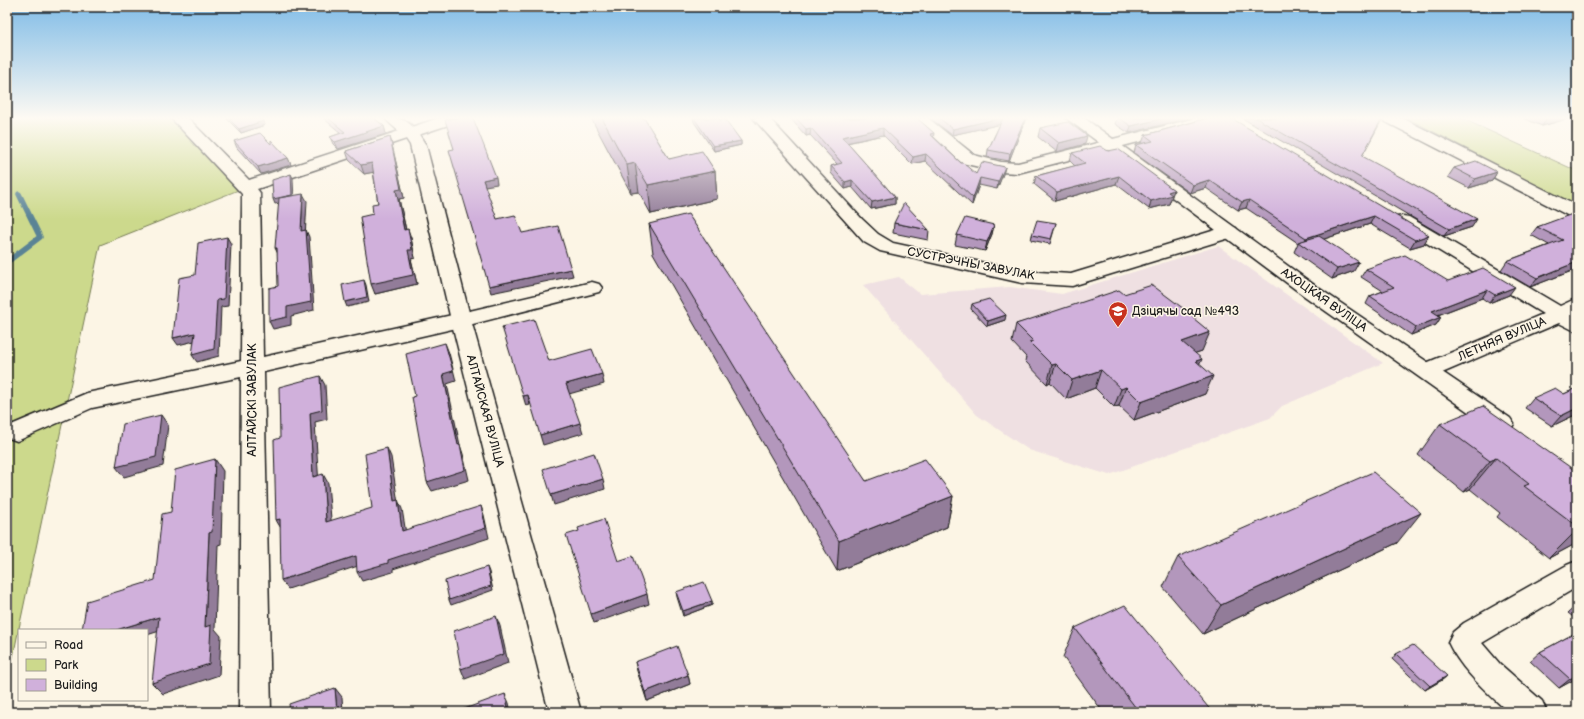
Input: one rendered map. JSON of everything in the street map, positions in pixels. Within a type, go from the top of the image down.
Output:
[{"type":"street","name":"АЛТАЙСКІ ЗАВУЛАК","points":[[212,152],[251,193],[255,712]]},
{"type":"street","points":[[246,187],[352,152]]},
{"type":"street","name":"АЛТАЙСКАЯ ВУЛІЦА","points":[[420,152],[461,320],[565,712]]},
{"type":"street","name":"СУСТРЭЧНЫ ЗАВУЛАК","points":[[793,152],[856,223],[871,238],[887,247],[1022,277],[1072,280],[1228,232]]},
{"type":"street","points":[[959,152],[968,159],[1001,167],[1018,168],[1085,152]]},
{"type":"street","name":"АХОЦКАЯ ВУЛІЦА","points":[[1120,152],[1310,291],[1427,371],[1518,436]]},
{"type":"street","points":[[1456,152],[1577,213]]},
{"type":"street","points":[[1390,214],[1571,315]]},
{"type":"street","points":[[17,432],[87,400],[252,367],[461,320],[592,288]]},
{"type":"street","name":"ЛЕТНЯЯ ВУЛІЦА","points":[[1427,371],[1571,315]]},
{"type":"street","points":[[1531,712],[1489,674],[1463,642],[1474,632],[1577,573]]},
{"type":"shaded area","name":"Дзіцячы сад №493","points":[[1218,246],[1383,363],[1282,406],[1270,418],[1109,475],[1029,450],[977,415],[863,285],[899,277],[920,294],[1010,287],[1062,294]]},
{"type":"green space","points":[[7,152],[212,152],[246,187],[100,245],[7,685]]},
{"type":"green space","points":[[1472,152],[1534,152],[1577,171],[1577,206]]},
{"type":"building","points":[[244,152],[282,152],[288,158],[258,167]]},
{"type":"building","points":[[347,152],[393,152],[401,189],[396,190],[404,230],[408,229],[412,250],[408,250],[413,275],[371,284],[360,217],[373,214],[372,204],[378,203],[372,163],[361,165]]},
{"type":"building","points":[[449,152],[486,152],[496,177],[483,180],[497,219],[515,215],[522,233],[558,226],[571,269],[489,286]]},
{"type":"building","points":[[620,152],[664,152],[669,159],[702,152],[715,171],[648,185],[635,163],[627,165]]},
{"type":"building","points":[[832,152],[855,152],[895,197],[872,202],[852,180],[845,182],[831,166],[842,163]]},
{"type":"building","points":[[907,152],[949,152],[976,174],[982,162],[1005,167],[998,182],[980,178],[973,198],[926,154],[913,157]]},
{"type":"building","points":[[997,152],[1011,152],[1010,154]]},
{"type":"building","points":[[1078,152],[1121,152],[1174,190],[1168,192],[1172,195],[1151,201],[1119,176],[1057,192],[1036,176],[1085,163],[1072,153]]},
{"type":"building","points":[[1145,152],[1288,152],[1429,235],[1415,240],[1374,216],[1306,238],[1249,200],[1242,202],[1209,180],[1193,185]]},
{"type":"building","points":[[1314,152],[1364,152],[1362,156],[1477,219],[1449,229]]},
{"type":"building","points":[[1476,161],[1497,172],[1475,179],[1454,168]]},
{"type":"building","points":[[291,174],[292,195],[273,199],[272,180]]},
{"type":"building","points":[[303,194],[301,231],[306,230],[311,302],[287,307],[287,317],[269,321],[269,288],[278,286],[277,248],[275,248],[279,198]]},
{"type":"building","points":[[904,203],[929,230],[894,223]]},
{"type":"building","points":[[1575,213],[1577,214],[1577,262],[1537,278],[1507,261],[1563,240],[1537,227]]},
{"type":"building","points":[[688,214],[866,481],[925,459],[953,496],[839,541],[649,224]]},
{"type":"building","points":[[965,218],[994,225],[987,242],[957,235]]},
{"type":"building","points":[[1037,220],[1056,223],[1051,239],[1032,235]]},
{"type":"building","points":[[1319,236],[1359,262],[1337,269],[1298,242]]},
{"type":"building","points":[[227,237],[224,299],[217,300],[214,349],[192,355],[195,333],[173,338],[179,278],[195,275],[198,243]]},
{"type":"building","points":[[1405,255],[1448,281],[1483,268],[1515,287],[1495,295],[1487,290],[1432,311],[1441,317],[1416,327],[1370,296],[1394,287],[1366,269]]},
{"type":"building","points":[[364,280],[367,297],[345,302],[342,285]]},
{"type":"building","points":[[1152,285],[1196,318],[1193,318],[1210,332],[1182,342],[1202,359],[1196,361],[1213,376],[1141,402],[1126,387],[1121,389],[1101,370],[1072,380],[1056,364],[1052,365],[1029,342],[1033,341],[1016,324],[1119,290],[1124,294]]},
{"type":"building","points":[[989,299],[1006,315],[988,321],[972,304]]},
{"type":"building","points":[[534,319],[549,361],[592,349],[602,374],[566,384],[580,423],[540,435],[528,395],[523,396],[502,327]]},
{"type":"building","points":[[445,343],[453,371],[443,374],[458,445],[460,444],[465,470],[427,482],[412,397],[415,396],[406,354]]},
{"type":"building","points":[[320,376],[322,410],[310,413],[313,477],[323,474],[326,522],[372,508],[365,454],[387,448],[394,501],[398,500],[402,531],[481,506],[486,528],[388,560],[388,563],[357,572],[356,556],[281,580],[280,519],[276,520],[274,440],[280,438],[279,387]]},
{"type":"building","points":[[1555,388],[1564,394],[1577,388],[1577,408],[1561,416],[1533,398]]},
{"type":"building","points":[[1483,406],[1577,472],[1577,526],[1524,486],[1529,484],[1496,458],[1490,461],[1440,424]]},
{"type":"building","points":[[161,415],[156,457],[116,467],[123,424]]},
{"type":"building","points":[[594,453],[603,479],[551,495],[543,469]]},
{"type":"building","points":[[215,459],[212,532],[209,533],[205,627],[211,625],[209,664],[152,683],[159,617],[119,629],[82,629],[87,601],[155,580],[162,514],[171,512],[175,470]]},
{"type":"building","points":[[1373,472],[1421,513],[1221,605],[1178,557]]},
{"type":"building","points":[[604,519],[618,561],[633,556],[647,594],[591,614],[566,535],[579,531],[578,528]]},
{"type":"building","points":[[487,567],[491,586],[449,600],[445,581]]},
{"type":"building","points":[[704,582],[712,601],[683,611],[676,592]]},
{"type":"building","points":[[1125,605],[1212,712],[1139,712],[1075,628]]},
{"type":"building","points":[[496,616],[504,654],[461,669],[454,631]]},
{"type":"building","points":[[1577,632],[1577,675],[1570,679],[1540,652]]},
{"type":"building","points":[[1413,645],[1447,676],[1430,686],[1396,654]]},
{"type":"building","points":[[677,646],[688,675],[645,692],[635,662]]},
{"type":"building","points":[[335,688],[337,712],[290,712],[289,704]]},
{"type":"building","points":[[505,694],[509,712],[456,712]]},
{"type":"waterway","points":[[7,262],[40,237],[19,194]]},
{"type":"place","name":"Дзіцячы сад №493","points":[[1118,328]]}]
